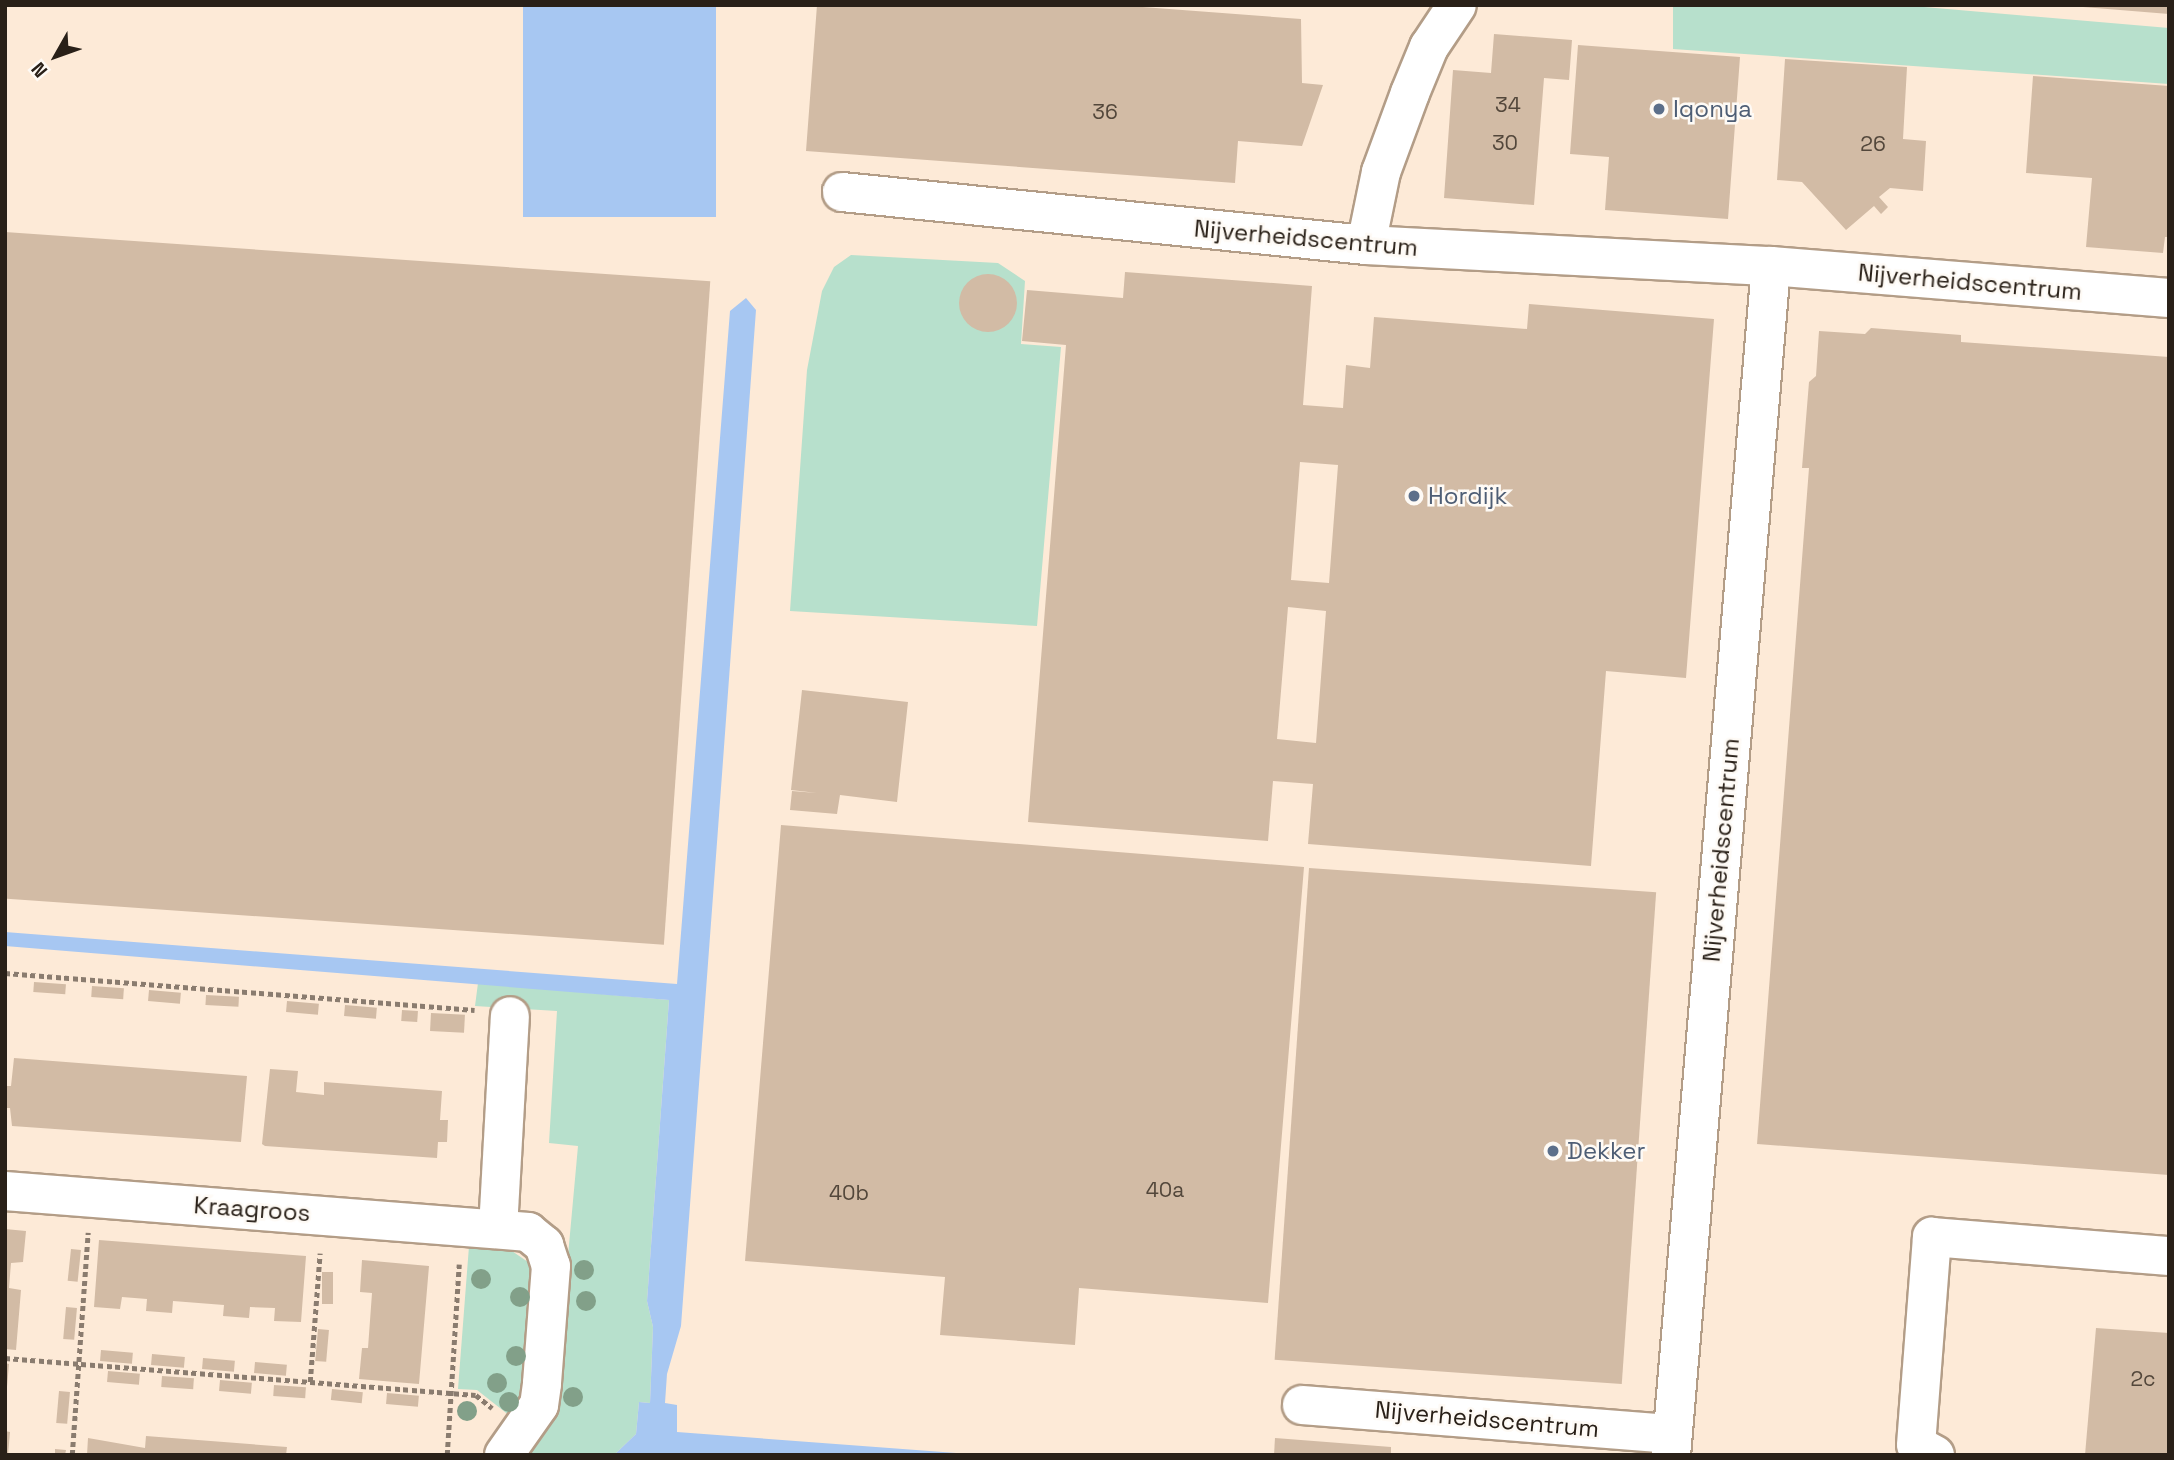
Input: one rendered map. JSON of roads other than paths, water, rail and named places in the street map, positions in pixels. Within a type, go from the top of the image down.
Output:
[{"type":"street","points":[[1366,245],[1381,172],[1410,93],[1429,47],[1457,5]]},
{"type":"street","name":"Nijverheidscentrum","points":[[842,192],[1366,245],[1771,266],[2169,298]]},
{"type":"street","name":"Nijverheidscentrum","points":[[1302,1405],[1671,1445],[1771,266]]},
{"type":"street","points":[[480,1227],[510,1016]]},
{"type":"street","name":"Kraagroos","points":[[5,1191],[528,1232],[544,1245],[551,1266],[539,1405],[513,1443]]},
{"type":"street","points":[[1936,1455],[1916,1445],[1932,1237],[2169,1256]]},
{"type":"water","points":[[523,5],[716,5],[716,217],[523,217]]},
{"type":"water","points":[[746,298],[756,310],[718,829],[681,1326],[667,1374],[665,1403],[677,1405],[677,1432],[983,1455],[614,1455],[636,1434],[639,1402],[650,1403],[653,1327],[647,1301],[669,1000],[5,946],[5,932],[677,984],[730,311]]},
{"type":"place","name":"Iqonya","points":[[1659,109]]},
{"type":"place","name":"Hordijk","points":[[1414,496]]},
{"type":"place","name":"Dekker","points":[[1553,1151]]}]
